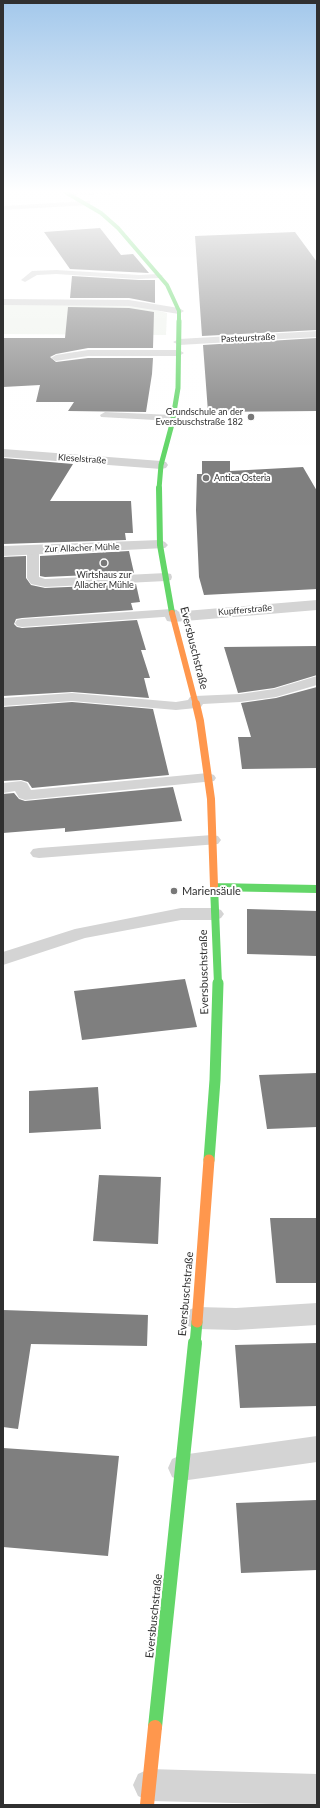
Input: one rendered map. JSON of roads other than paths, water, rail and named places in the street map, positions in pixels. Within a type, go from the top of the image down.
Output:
[{"type":"main road","name":"Eversbuschstraße","points":[[148,1795],[197,1318],[215,1080],[218,993],[208,778],[200,721],[173,615],[160,545],[158,498],[161,465],[173,418],[178,388],[179,311],[167,285],[159,276]]},
{"type":"main road","points":[[214,887],[317,889]]},
{"type":"street","points":[[3,302],[129,303],[179,311]]},
{"type":"street","name":"Pasteurstraße","points":[[179,348],[317,334]]},
{"type":"street","name":"Kleselstraße","points":[[3,453],[161,465]]},
{"type":"street","name":"Zur Allacher Mühle","points":[[3,551],[160,545]]},
{"type":"street","name":"Kupfferstraße","points":[[173,615],[317,605]]},
{"type":"lane","points":[[25,280],[30,276]]},
{"type":"lane","points":[[129,276],[152,276]]},
{"type":"lane","points":[[56,358],[88,353],[179,348]]},
{"type":"lane","points":[[105,415],[173,418]]},
{"type":"lane","points":[[33,550],[33,578],[36,581],[45,583],[166,577]]},
{"type":"lane","points":[[22,623],[173,615]]},
{"type":"lane","points":[[3,702],[72,697],[121,700],[150,705],[176,706],[195,702],[276,693],[317,680]]},
{"type":"lane","points":[[3,788],[21,786],[25,795],[208,778]]},
{"type":"lane","points":[[39,853],[212,840]]},
{"type":"lane","points":[[3,959],[82,933],[181,914],[215,914]]},
{"type":"lane","points":[[197,1318],[236,1319],[317,1314]]},
{"type":"lane","points":[[181,1468],[317,1449]]},
{"type":"lane","points":[[148,1795],[317,1790]]},
{"type":"place","name":"Grundschule an der Eversbuschstraße 182","points":[[251,417]]},
{"type":"place","name":"Antica Osteria","points":[[206,478]]},
{"type":"place","name":"Wirtshaus zur Allacher Mühle","points":[[104,563]]},
{"type":"place","name":"Mariensäule","points":[[174,891]]}]
